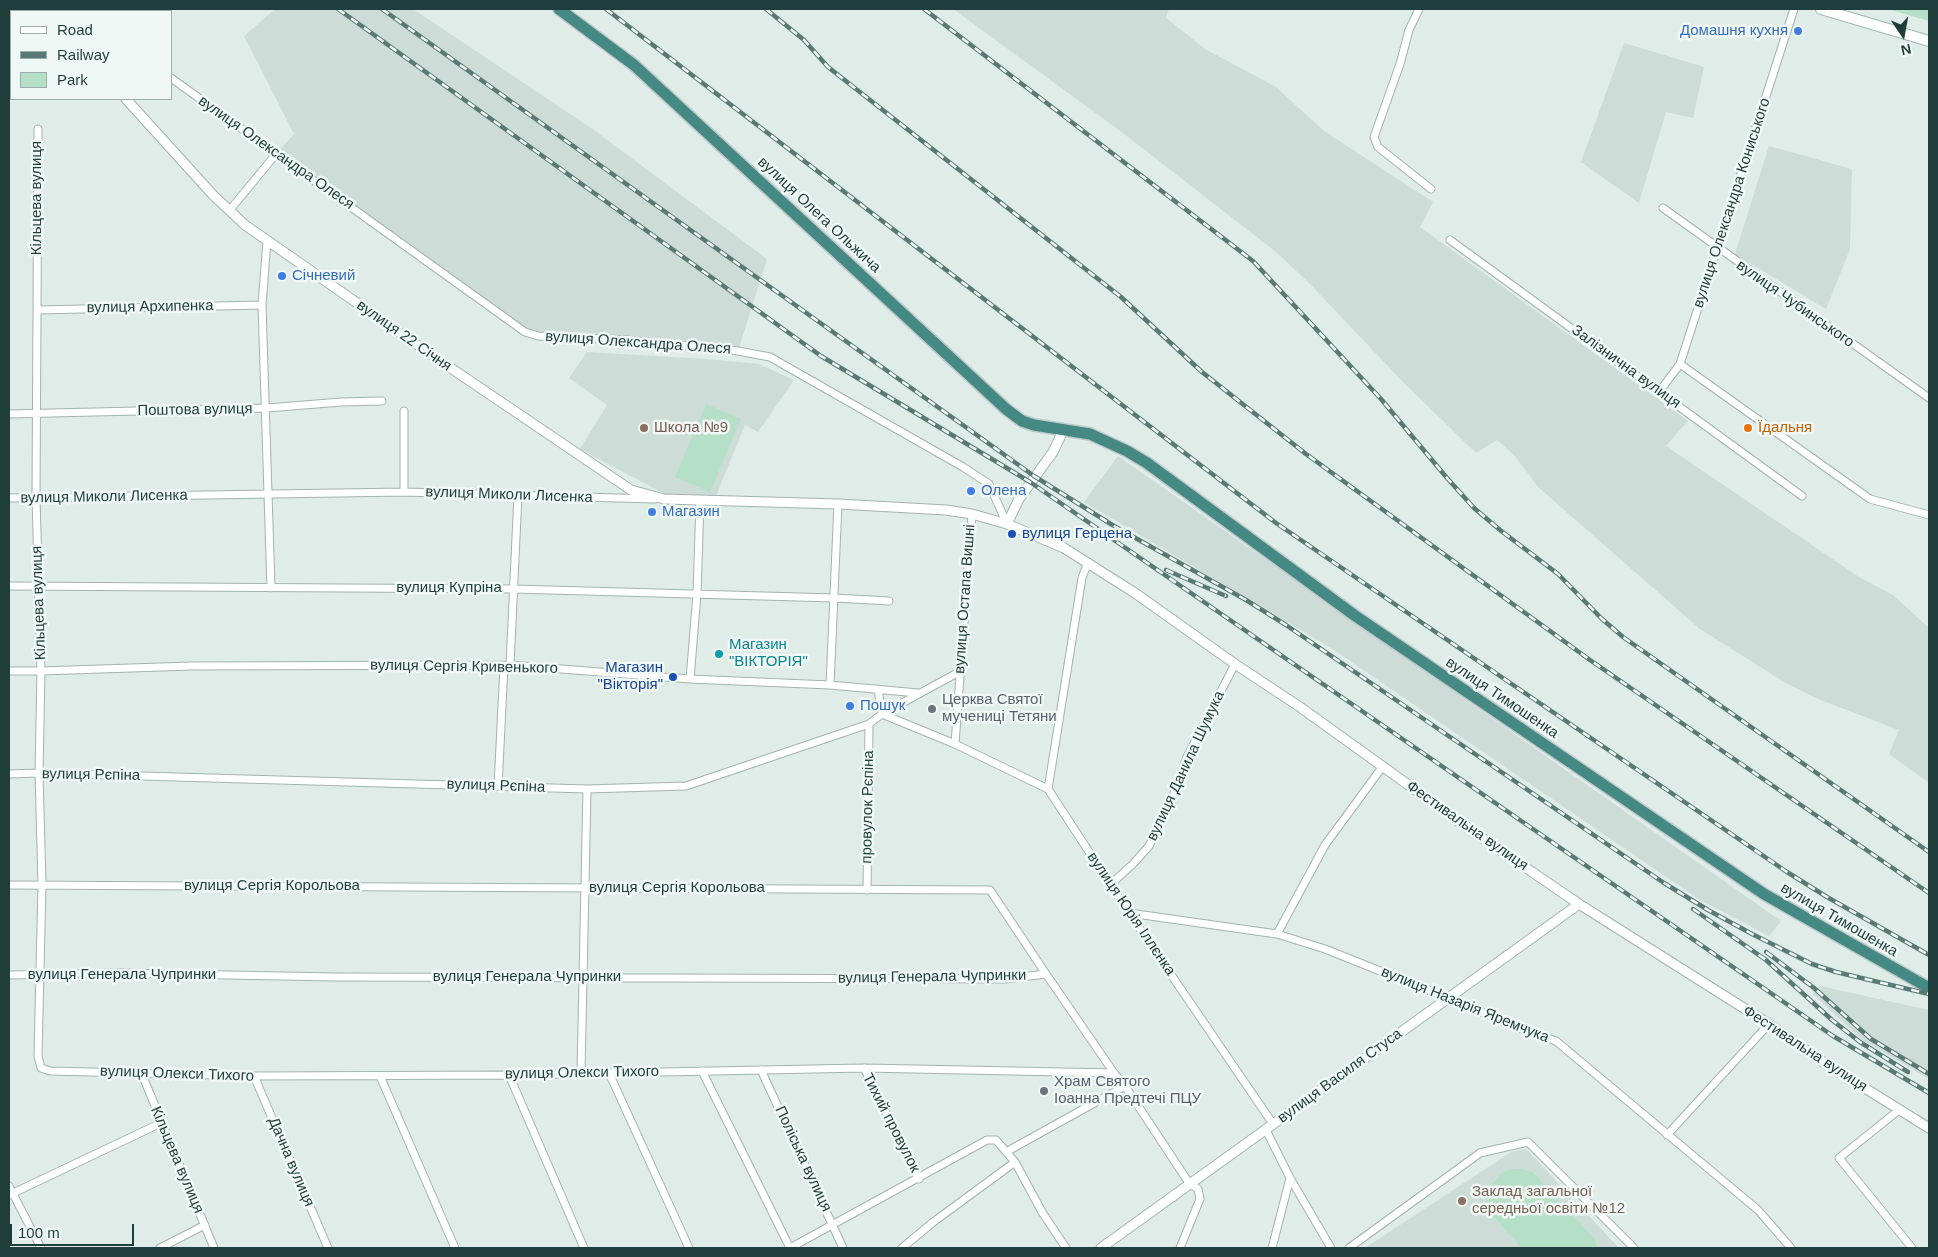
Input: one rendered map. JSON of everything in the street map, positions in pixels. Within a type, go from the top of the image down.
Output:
[{"type":"highway","name":"вулиця Олега Ольжича","points":[[559,9],[634,65],[1006,409],[1022,420],[1034,425],[1064,429]]},
{"type":"highway","name":"вулиця Тимошенка","points":[[1064,429],[1090,434],[1105,440],[1147,463],[1354,615],[1764,894],[1929,988]]},
{"type":"main road","points":[[1821,9],[1929,41]]},
{"type":"street","points":[[1419,9],[1409,30],[1400,64],[1374,137],[1378,147],[1432,189]]},
{"type":"street","name":"вулиця Олександра Кониського","points":[[1659,392],[1680,364],[1794,9]]},
{"type":"street","name":"вулиця Олександра Олеся","points":[[172,79],[525,332],[538,336],[627,340],[738,350],[770,357],[988,484],[994,492],[1007,524]]},
{"type":"street","name":"вулиця 22 Січня","points":[[127,100],[213,195],[245,225],[439,360],[632,490],[664,499]]},
{"type":"street","name":"Кільцева вулиця","points":[[38,129],[36,498],[41,671],[39,773],[42,884],[38,975],[38,1056],[41,1068],[50,1071]]},
{"type":"street","points":[[229,211],[276,154]]},
{"type":"street","name":"вулиця Чубинського","points":[[1663,208],[1929,398]]},
{"type":"street","name":"Залізнична вулиця","points":[[1450,240],[1802,496]]},
{"type":"street","points":[[267,241],[262,305],[267,408],[271,588]]},
{"type":"street","name":"вулиця Архипенка","points":[[37,310],[262,305]]},
{"type":"street","points":[[1680,364],[1870,499],[1929,515]]},
{"type":"street","name":"Поштова вулиця","points":[[9,414],[267,408],[382,401]]},
{"type":"street","points":[[404,411],[404,492]]},
{"type":"street","points":[[1007,524],[1019,499],[1053,452],[1064,429]]},
{"type":"street","name":"вулиця Миколи Лисенка","points":[[9,498],[404,492],[928,508],[972,514],[1007,524]]},
{"type":"street","points":[[498,786],[514,589],[518,495]]},
{"type":"street","points":[[690,679],[697,594],[700,501]]},
{"type":"street","points":[[830,685],[838,504]]},
{"type":"street","name":"вулиця Остапа Вишні","points":[[955,744],[972,514]]},
{"type":"street","name":"Фестивальна вулиця","points":[[1007,524],[1055,544],[1088,562],[1579,904],[1769,1024],[1823,1062],[1929,1128]]},
{"type":"street","points":[[878,689],[882,714],[955,744],[1048,789],[1082,578],[1088,562]]},
{"type":"street","name":"вулиця Купріна","points":[[9,586],[514,589],[890,601]]},
{"type":"street","name":"вулиця Данила Шумука","points":[[1111,884],[1149,846],[1170,805],[1187,757],[1235,664]]},
{"type":"street","name":"вулиця Сергія Кривенького","points":[[9,670],[41,671],[201,666],[507,666],[690,679],[830,685],[918,693]]},
{"type":"street","name":"вулиця Рєпіна","points":[[9,774],[39,773],[587,789],[686,786],[869,724],[882,714],[918,693],[959,672]]},
{"type":"street","name":"провулок Рєпіна","points":[[867,890],[869,724]]},
{"type":"street","points":[[1277,934],[1325,845],[1383,766]]},
{"type":"street","points":[[581,1073],[587,789]]},
{"type":"street","name":"вулиця Юрія Іллєнка","points":[[1048,789],[1269,1127],[1290,1178],[1331,1248]]},
{"type":"street","name":"вулиця Сергія Корольова","points":[[9,885],[990,890],[1190,1183],[1198,1189],[1200,1199],[1180,1248]]},
{"type":"street","name":"вулиця Василя Стуса","points":[[1100,1248],[1579,904]]},
{"type":"street","name":"вулиця Назарія Яремчука","points":[[1129,913],[1277,934],[1325,949],[1519,1028],[1556,1041],[1758,1210],[1791,1248]]},
{"type":"street","name":"вулиця Генерала Чупринки","points":[[9,975],[121,973],[345,977],[1004,979],[1046,974]]},
{"type":"street","points":[[1667,1135],[1769,1024]]},
{"type":"street","name":"вулиця Олекси Тихого","points":[[50,1071],[254,1076],[509,1075],[864,1068],[1114,1073]]},
{"type":"street","name":"Тихий провулок","points":[[864,1068],[919,1178]]},
{"type":"street","name":"Поліська вулиця","points":[[761,1070],[843,1248]]},
{"type":"street","points":[[702,1071],[790,1248],[987,1140],[996,1140],[1015,1162],[1042,1212],[1066,1248]]},
{"type":"street","name":"Кільцева вулиця","points":[[140,1072],[214,1248]]},
{"type":"street","points":[[609,1073],[689,1248]]},
{"type":"street","points":[[509,1075],[584,1248]]},
{"type":"street","name":"Дачна вулиця","points":[[254,1076],[328,1248]]},
{"type":"street","points":[[380,1076],[455,1248]]},
{"type":"street","points":[[1006,1152],[1125,1086]]},
{"type":"street","points":[[1899,1110],[1839,1158],[1912,1248]]},
{"type":"street","points":[[11,1195],[161,1123]]},
{"type":"street","points":[[1349,1248],[1480,1154],[1528,1142],[1634,1248]]},
{"type":"street","points":[[902,1248],[932,1223],[1015,1162]]},
{"type":"street","points":[[1272,1248],[1290,1178]]},
{"type":"street","points":[[9,1186],[11,1195],[41,1248]]},
{"type":"street","points":[[160,1248],[205,1226]]},
{"type":"shaded area","points":[[275,9],[413,9],[591,128],[767,259],[738,351],[525,332],[276,154],[294,134],[244,36]]},
{"type":"shaded area","points":[[953,9],[1169,9],[1166,18],[1205,49],[1276,87],[1324,131],[1433,202],[1420,227],[1688,421],[1666,446],[1859,577],[1893,595],[1929,628],[1929,783],[1889,754],[1899,730],[1818,699],[1784,682],[1700,629],[1538,487],[1515,456],[1497,440],[1476,453],[1405,384],[1309,283],[1276,252],[1119,130]]},
{"type":"shaded area","points":[[1624,43],[1704,67],[1693,118],[1666,112],[1639,203],[1581,162]]},
{"type":"shaded area","points":[[1769,146],[1852,169],[1850,249],[1826,309],[1735,254]]},
{"type":"shaded area","name":"Школа №9","points":[[587,352],[759,364],[794,380],[758,432],[745,425],[715,498],[665,494],[580,449],[607,405],[569,378]]},
{"type":"shaded area","points":[[1118,456],[1781,921],[1769,936],[1700,900],[1331,648],[1084,502]]},
{"type":"shaded area","points":[[1820,986],[1929,1010],[1929,1079],[1861,1039],[1813,994]]},
{"type":"shaded area","name":"Заклад загальної середньої освіти №12","points":[[1526,1149],[1619,1248],[1598,1248],[1595,1239],[1534,1173],[1495,1179],[1487,1198],[1491,1214],[1521,1248],[1365,1248],[1511,1152]]},
{"type":"green space","points":[[1888,9],[1929,9],[1929,21]]},
{"type":"green space","points":[[706,404],[741,419],[710,492],[675,477]]},
{"type":"green space","points":[[1523,1169],[1534,1173],[1595,1239],[1598,1248],[1521,1248],[1491,1214],[1487,1203],[1492,1183],[1503,1172]]},
{"type":"railway","points":[[338,9],[821,356],[1030,482],[1833,1036],[1929,1093]]},
{"type":"railway","points":[[382,9],[1034,476],[1114,526],[1246,600],[1286,625],[1664,883],[1708,910],[1812,964],[1836,972],[1929,994]]},
{"type":"railway","points":[[606,9],[1276,523],[1787,872],[1929,955]]},
{"type":"railway","points":[[766,9],[804,40],[828,67],[1121,297],[1202,372],[1306,454],[1590,660],[1929,893]]},
{"type":"railway","points":[[924,9],[1253,261],[1381,399],[1474,508],[1558,574],[1602,619],[1623,637],[1929,852]]},
{"type":"railway","points":[[1166,570],[1226,596]]},
{"type":"railway","points":[[1693,909],[1766,960],[1832,1020],[1860,1042],[1908,1072]]},
{"type":"railway","points":[[1766,952],[1814,988],[1871,1039],[1929,1074]]},
{"type":"place","name":"Домашня кухня","points":[[1798,31]]},
{"type":"place","name":"Січневий","points":[[282,276]]},
{"type":"place","name":"Школа №9","points":[[644,428]]},
{"type":"place","name":"Їдальня","points":[[1748,428]]},
{"type":"place","name":"Олена","points":[[971,491]]},
{"type":"place","name":"Магазин","points":[[652,512]]},
{"type":"place","name":"вулиця Герцена","points":[[1012,534]]},
{"type":"place","name":"Магазин \"ВІКТОРІЯ\"","points":[[719,654]]},
{"type":"place","name":"Магазин \"Вікторія\"","points":[[673,677]]},
{"type":"place","name":"Пошук","points":[[850,706]]},
{"type":"place","name":"Церква Святої мучениці Тетяни","points":[[932,709]]},
{"type":"place","name":"Храм Святого Іоанна Предтечі ПЦУ","points":[[1044,1091]]},
{"type":"place","name":"Заклад загальної середньої освіти №12","points":[[1462,1201]]}]
